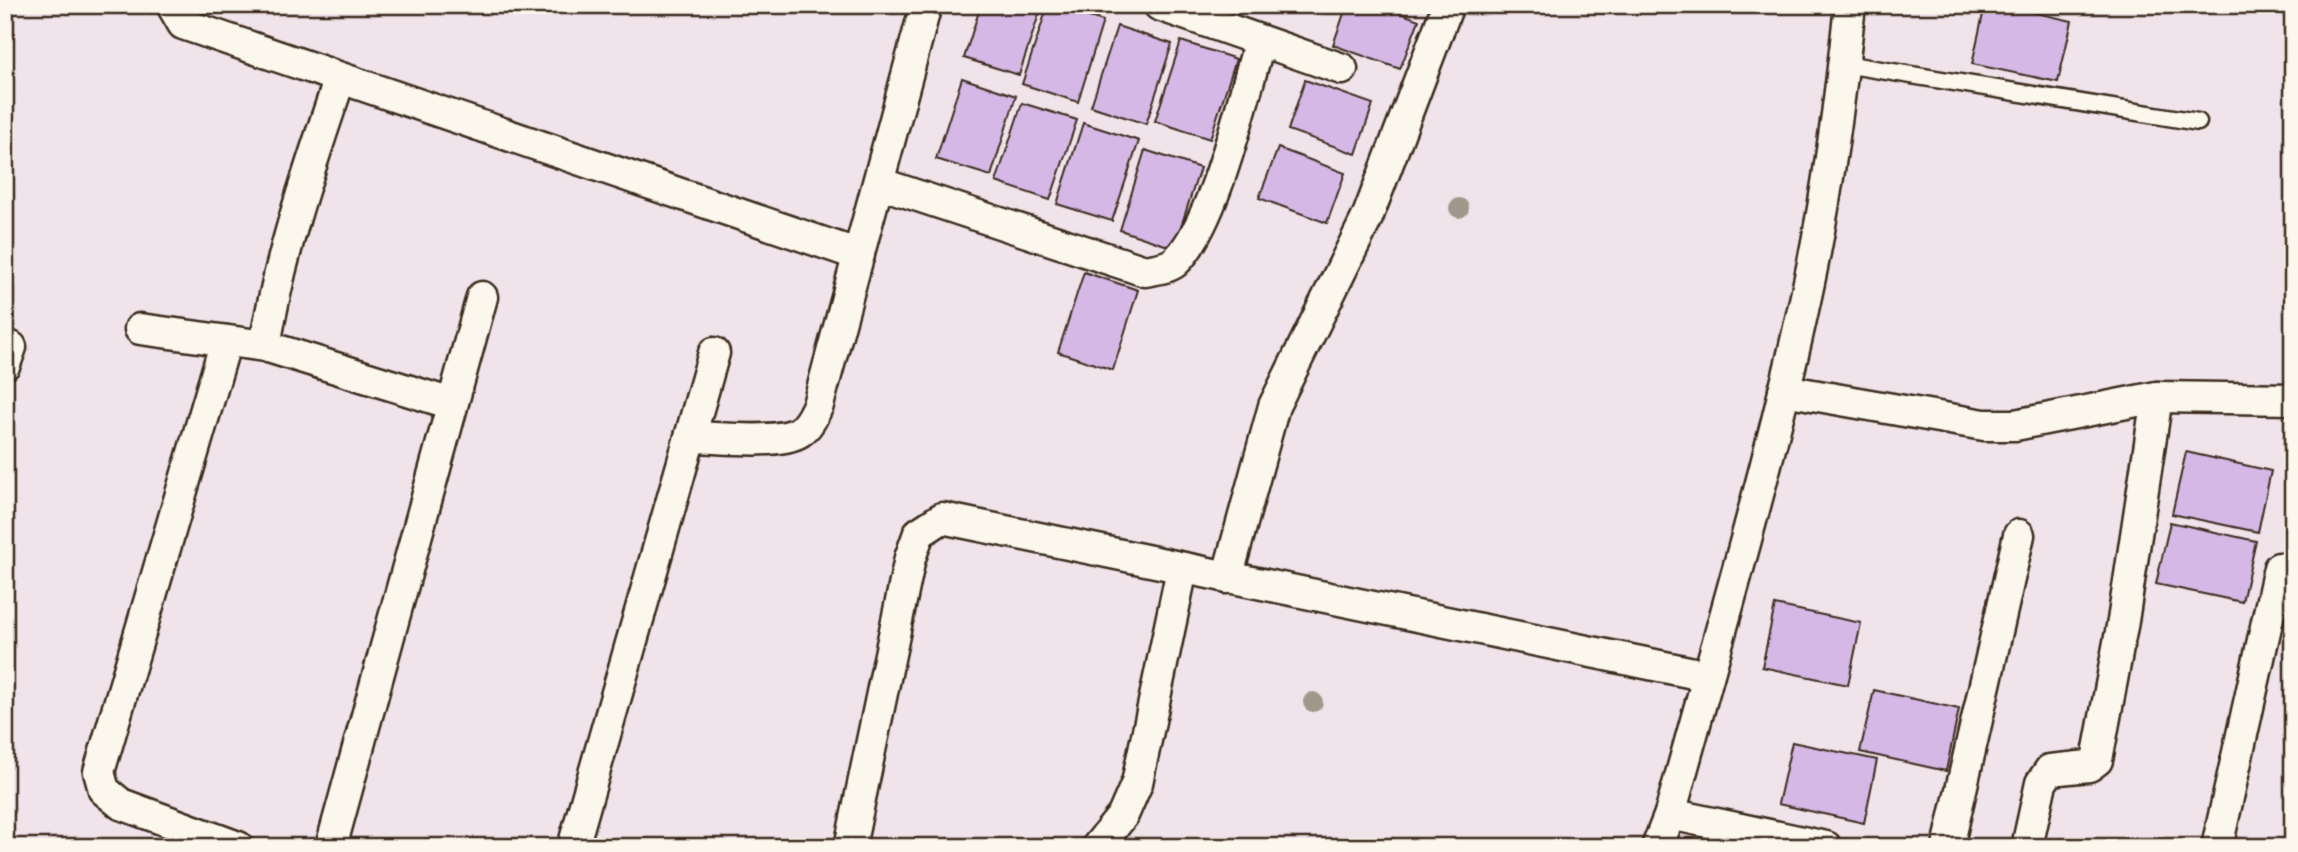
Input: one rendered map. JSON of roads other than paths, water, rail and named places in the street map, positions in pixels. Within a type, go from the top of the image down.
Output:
[{"type":"street","points":[[172,5],[183,24],[859,256]]},
{"type":"street","points":[[690,437],[772,438],[796,434],[806,426],[818,405],[926,5]]},
{"type":"street","points":[[1159,5],[1342,69]]},
{"type":"street","points":[[1227,578],[1274,406],[1367,218],[1448,5]]},
{"type":"street","points":[[1657,847],[1670,814],[1708,676],[1784,390],[1811,274],[1836,133],[1850,5]]},
{"type":"street","points":[[879,183],[1144,271],[1173,265],[1195,240],[1211,200],[1260,41]]},
{"type":"street","points":[[265,346],[276,279],[340,78]]},
{"type":"street","points":[[331,847],[482,298]]},
{"type":"street","points":[[140,329],[265,346],[452,404]]},
{"type":"street","points":[[226,341],[99,772],[104,790],[121,804],[239,847]]},
{"type":"street","points":[[573,847],[714,353]]},
{"type":"street","points":[[1784,390],[1984,425],[2015,425],[2157,397],[2293,399]]},
{"type":"street","points":[[2028,847],[2041,783],[2050,769],[2089,766],[2098,760],[2123,621],[2157,397]]},
{"type":"street","points":[[850,847],[910,558],[919,533],[932,522],[942,518],[1708,676]]},
{"type":"street","points":[[1948,847],[2019,535]]},
{"type":"street","points":[[2217,847],[2279,568]]},
{"type":"street","points":[[1097,847],[1122,815],[1137,783],[1182,569]]},
{"type":"street","points":[[1670,814],[1791,843],[1826,847]]},
{"type":"lane","points":[[1844,64],[2198,122]]}]
